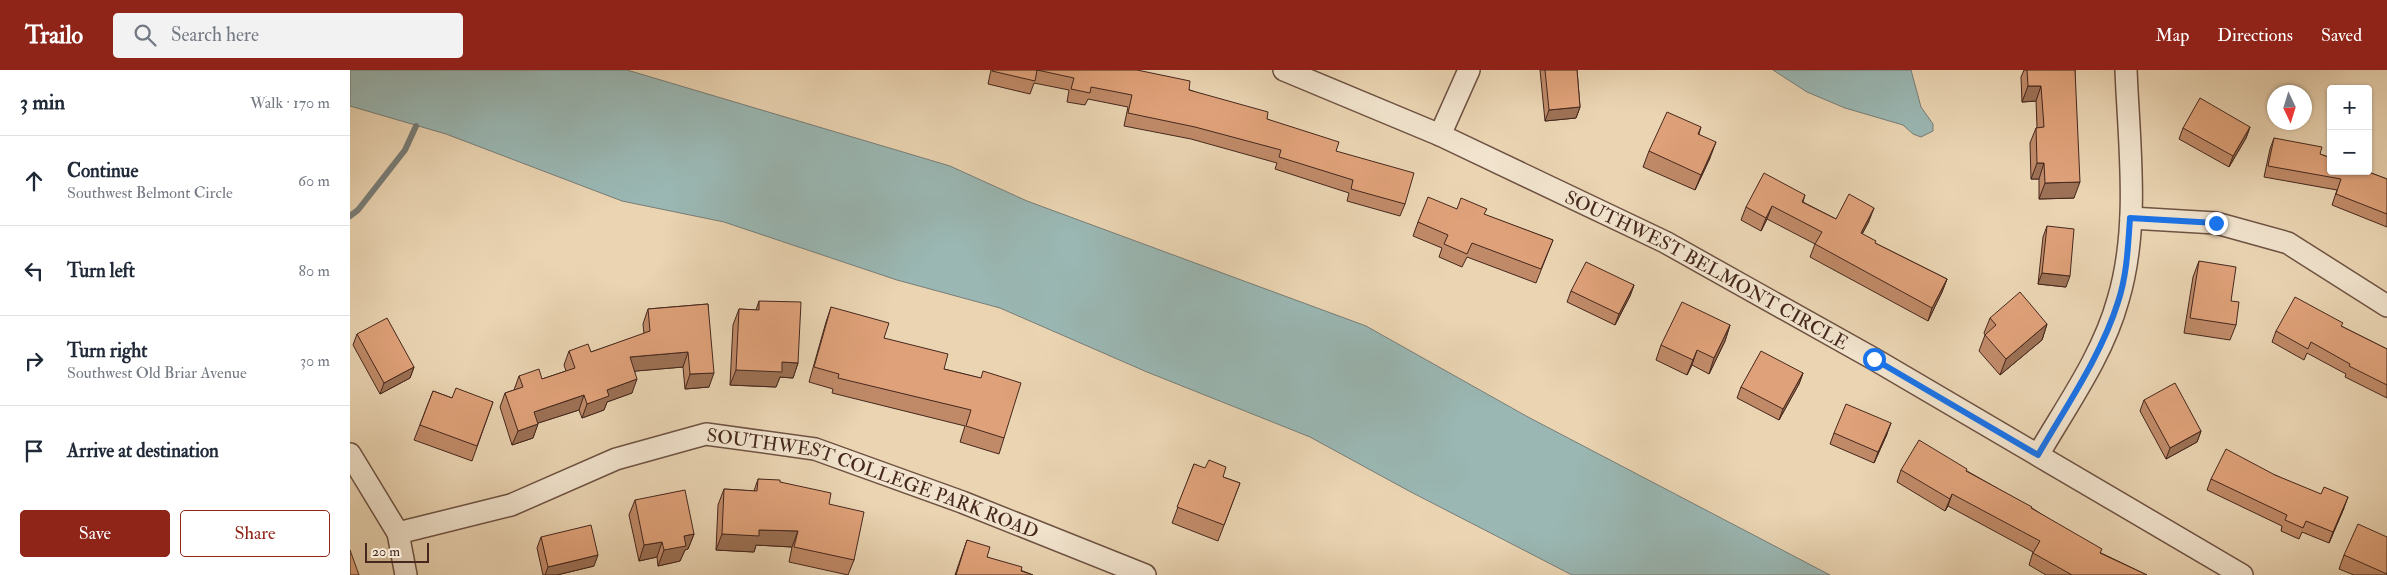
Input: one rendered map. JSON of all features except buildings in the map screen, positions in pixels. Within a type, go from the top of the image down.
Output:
[{"type":"street","name":"SOUTHWEST BELMONT CIRCLE","points":[[1284,70],[1440,135],[1665,242],[2038,455],[2242,575]]},
{"type":"street","points":[[1440,135],[1469,70]]},
{"type":"street","points":[[2038,455],[2103,341],[2118,301],[2130,218],[2126,70]]},
{"type":"street","points":[[2130,218],[2216,223],[2288,243],[2387,306]]},
{"type":"street","name":"SOUTHWEST COLLEGE PARK ROAD","points":[[398,533],[511,505],[616,459],[706,434],[815,449],[962,502],[1145,575]]},
{"type":"street","points":[[350,454],[398,533],[406,575]]},
{"type":"water","points":[[350,70],[627,70],[950,166],[1027,201],[1366,326],[1528,417],[1830,575],[1572,575],[1409,491],[1310,437],[1147,372],[1000,308],[897,280],[724,222],[622,201],[446,134],[350,106]]},
{"type":"water","points":[[1773,70],[1911,70],[1921,107],[1933,124],[1933,131],[1921,137],[1913,134],[1903,125],[1845,108],[1807,92]]},
{"type":"waterway","points":[[350,216],[358,210],[405,150],[416,126]]},
{"type":"route","points":[[1874,359],[2038,455],[2103,341],[2118,301],[2126,264],[2130,218],[2216,223]]}]
